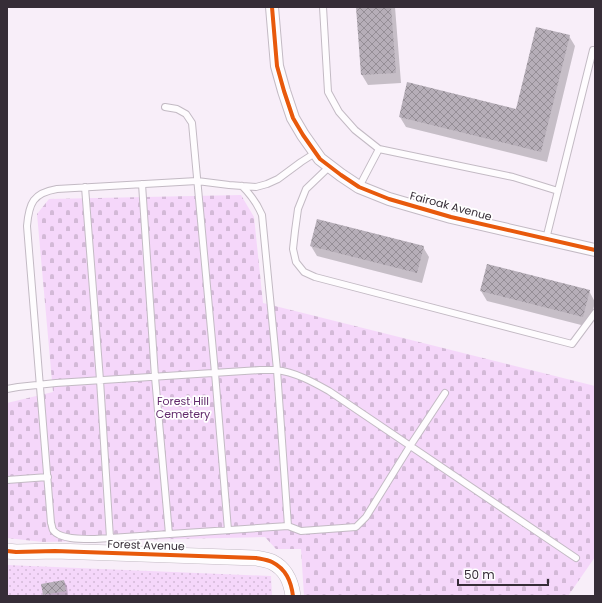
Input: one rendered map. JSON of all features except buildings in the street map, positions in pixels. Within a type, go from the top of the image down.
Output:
[{"type":"street","name":"Fairoak Avenue","points":[[272,7],[277,66],[293,118],[320,159],[341,175],[359,187],[389,199],[444,215],[595,250]]},
{"type":"street","name":"Forest Avenue","points":[[7,551],[63,551],[256,558],[271,561],[282,568],[292,586],[293,596]]},
{"type":"lane","points":[[322,7],[328,92],[339,112],[355,130],[379,149],[513,177],[558,191]]},
{"type":"lane","points":[[546,239],[593,50]]},
{"type":"lane","points":[[165,107],[177,109],[186,114],[192,123],[228,530]]},
{"type":"lane","points":[[359,187],[379,149]]},
{"type":"lane","points":[[316,152],[278,179],[256,187],[197,181],[85,187],[47,190],[31,203],[28,213],[27,226],[51,523],[54,530],[59,535],[66,537],[95,539],[288,526],[301,531],[356,528],[366,517],[445,393]]},
{"type":"lane","points":[[330,166],[306,189],[298,209],[294,231],[293,249],[296,262],[304,272],[315,277],[572,344],[595,313]]},
{"type":"lane","points":[[142,184],[169,534]]},
{"type":"lane","points":[[242,186],[252,197],[262,215],[277,370],[288,526]]},
{"type":"lane","points":[[85,187],[100,380],[110,538]]},
{"type":"lane","points":[[7,389],[100,380],[215,373],[277,370],[289,373],[309,379],[329,391],[576,558]]},
{"type":"lane","points":[[7,480],[48,477]]},
{"type":"green space","name":"Forest Hill Cemetery","points":[[241,195],[254,217],[263,303],[595,386],[595,557],[568,596],[304,596],[301,549],[276,549],[265,537],[43,542],[7,538],[7,403],[53,392],[37,214],[49,199]]},
{"type":"green space","points":[[7,565],[271,576],[272,596],[7,596]]},
{"type":"cycle path","points":[[272,7],[277,66],[293,118],[320,159],[341,175],[359,187],[389,199],[451,217],[595,250]]},
{"type":"cycle path","points":[[7,551],[55,551],[256,558],[270,561],[281,568],[289,580],[293,596]]}]
